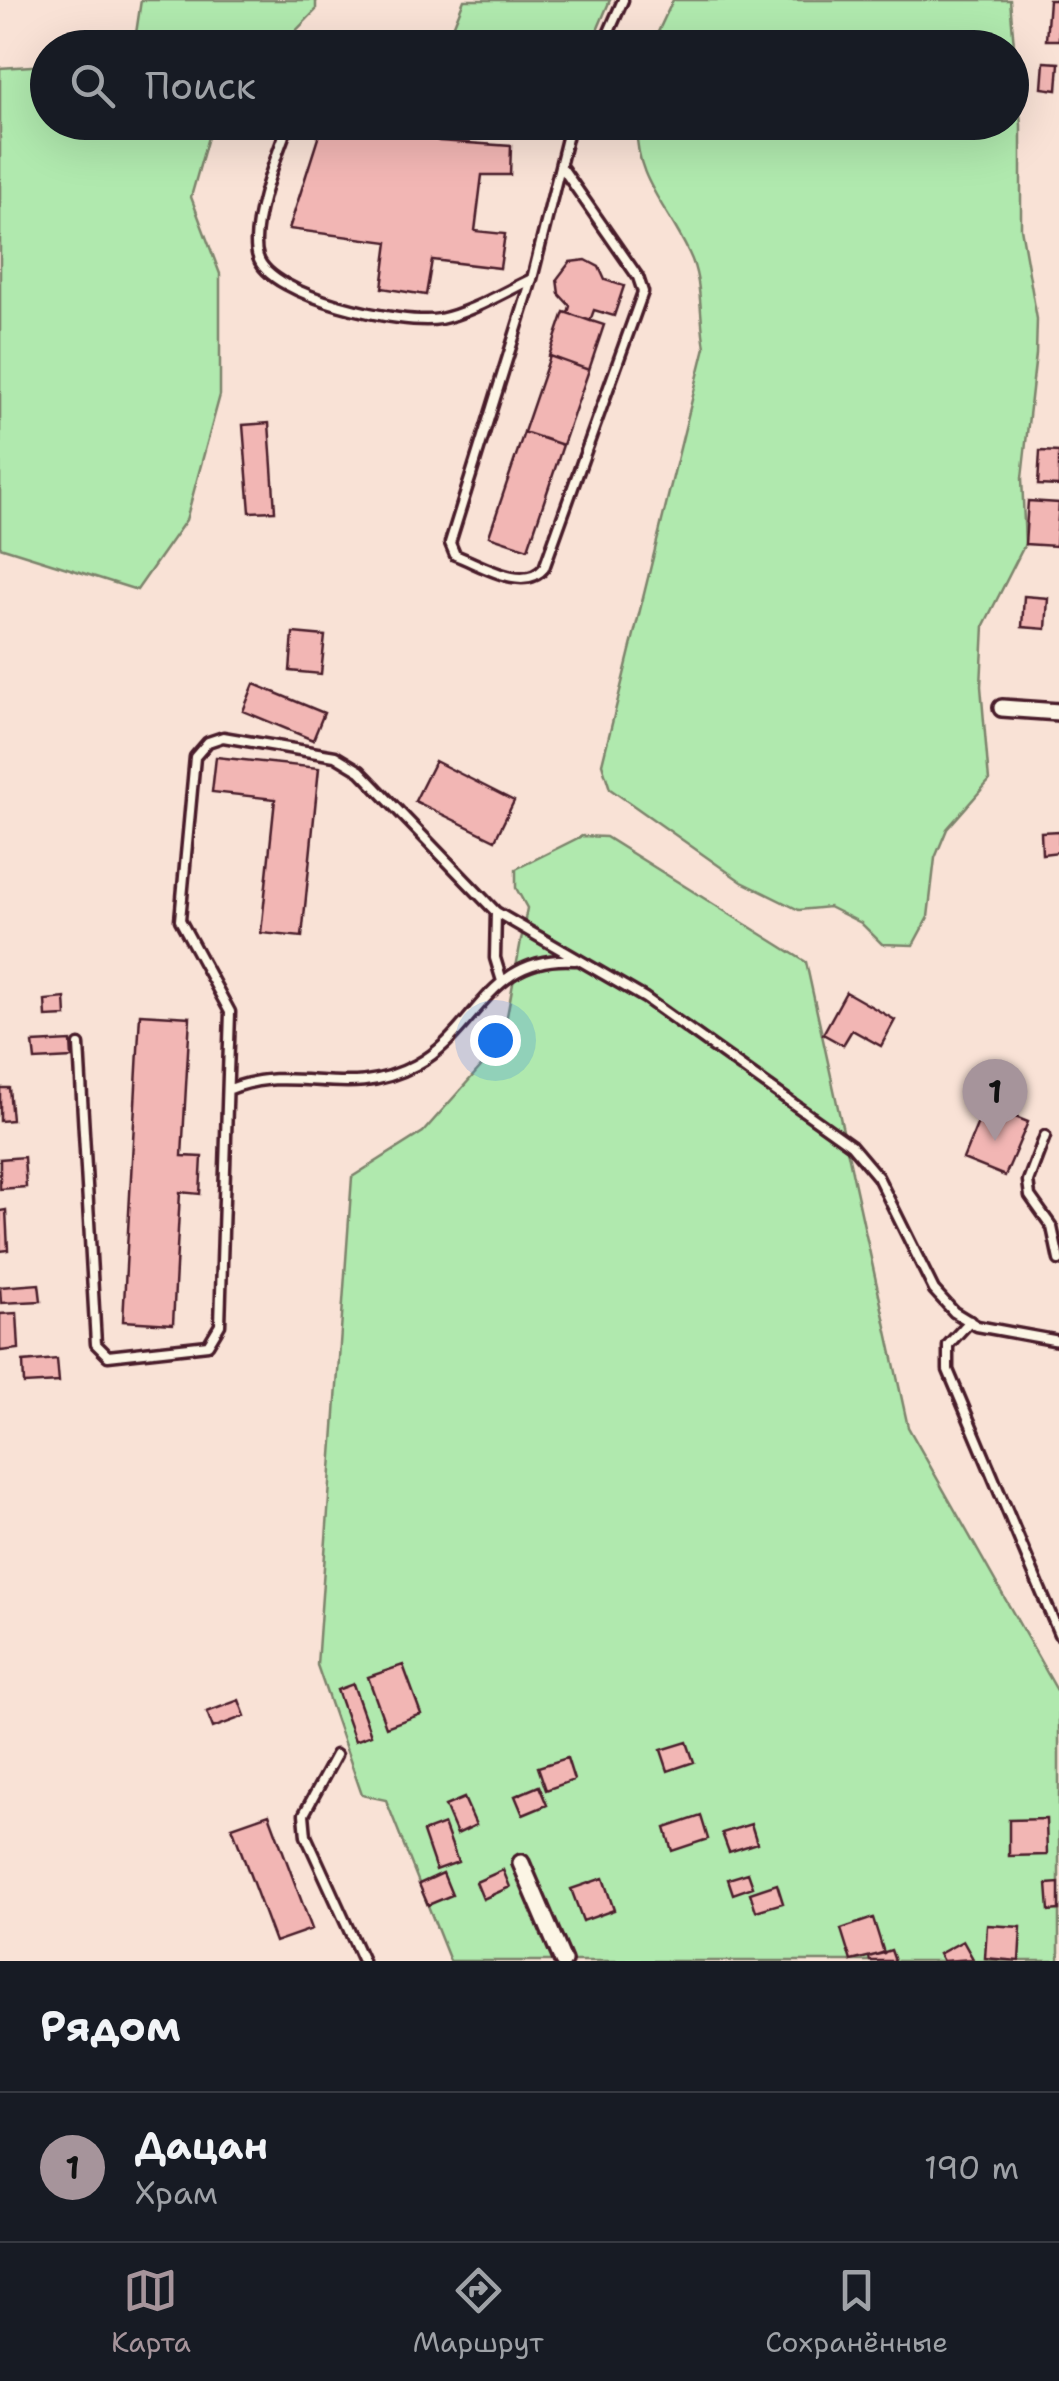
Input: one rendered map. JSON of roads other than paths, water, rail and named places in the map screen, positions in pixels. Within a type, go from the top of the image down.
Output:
[{"type":"street","points":[[1002,708],[1059,712]]},
{"type":"street","points":[[521,1863],[563,1961]]},
{"type":"lane","points":[[610,30],[623,0]]},
{"type":"lane","points":[[283,140],[257,245],[258,257],[271,275],[290,288],[351,308],[440,319],[532,280]]},
{"type":"lane","points":[[563,169],[638,277],[642,292],[544,568],[537,577],[524,580],[455,555],[450,542],[532,280],[568,140]]},
{"type":"lane","points":[[80,1045],[96,1344],[108,1356],[208,1345],[217,1336],[230,1089],[230,1012],[180,920],[195,757],[208,742],[223,736],[335,756],[360,771],[496,912],[645,998],[851,1145],[878,1176],[934,1290],[954,1312],[970,1321],[1059,1342]]},
{"type":"lane","points":[[496,912],[495,958],[502,981]]},
{"type":"lane","points":[[230,1089],[282,1076],[354,1086],[384,1080],[419,1064],[444,1044],[502,981],[545,960],[580,960]]},
{"type":"lane","points":[[1046,1136],[1028,1180],[1030,1196],[1052,1227],[1059,1260]]},
{"type":"lane","points":[[970,1321],[948,1345],[948,1370],[1059,1634]]},
{"type":"lane","points":[[336,1755],[304,1814],[306,1836],[363,1961]]},
{"type":"place","name":"Дацан","points":[[995,1141]]}]
